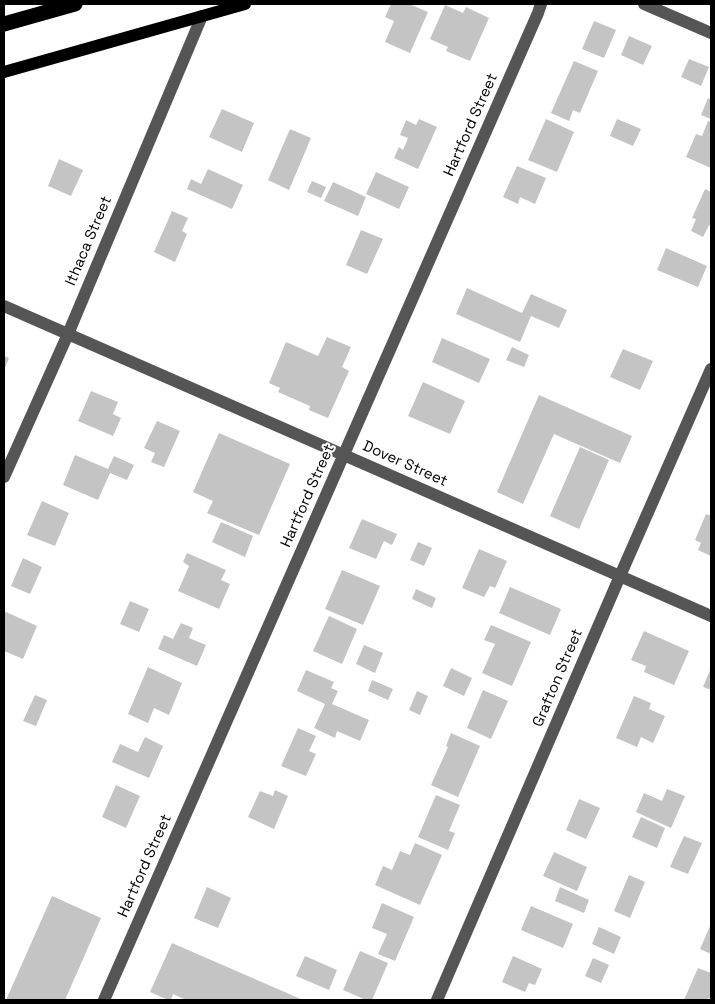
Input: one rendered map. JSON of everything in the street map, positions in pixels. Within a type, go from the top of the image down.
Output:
[{"type":"highway","points":[[4,24],[75,4]]},
{"type":"main road","points":[[4,72],[245,4]]},
{"type":"street","name":"Hartford Street","points":[[108,999],[541,4]]},
{"type":"street","points":[[644,4],[711,33]]},
{"type":"street","name":"Ithaca Street","points":[[4,477],[68,334],[202,16]]},
{"type":"street","name":"Dover Street","points":[[4,306],[711,616]]},
{"type":"street","name":"Grafton Street","points":[[437,1000],[711,369]]},
{"type":"building","points":[[391,4],[409,4],[428,12],[410,53],[385,42],[394,21],[385,17]]},
{"type":"building","points":[[445,5],[463,13],[466,7],[489,18],[470,61],[446,51],[448,47],[430,39]]},
{"type":"building","points":[[594,21],[616,30],[604,58],[582,49]]},
{"type":"building","points":[[629,36],[652,46],[643,65],[621,55]]},
{"type":"building","points":[[689,59],[709,67],[701,86],[681,77]]},
{"type":"building","points":[[574,61],[598,71],[580,113],[573,110],[569,121],[551,113]]},
{"type":"building","points":[[708,98],[711,100],[711,119],[701,115]]},
{"type":"building","points":[[222,109],[254,123],[242,152],[209,137]]},
{"type":"building","points":[[419,119],[437,127],[418,169],[394,158],[399,147],[403,150],[408,138],[400,135],[406,120],[416,125]]},
{"type":"building","points":[[546,119],[574,132],[557,172],[528,160]]},
{"type":"building","points":[[617,119],[641,129],[633,146],[610,136]]},
{"type":"building","points":[[708,121],[711,122],[711,168],[686,157],[696,134],[702,136]]},
{"type":"building","points":[[290,129],[311,138],[289,190],[268,180]]},
{"type":"building","points":[[59,159],[83,170],[71,196],[48,186]]},
{"type":"building","points":[[517,166],[546,178],[535,204],[520,197],[518,204],[503,197]]},
{"type":"building","points":[[208,169],[243,185],[232,209],[187,189],[191,179],[201,184]]},
{"type":"building","points":[[376,172],[409,187],[399,209],[366,194]]},
{"type":"building","points":[[312,181],[326,187],[321,198],[307,192]]},
{"type":"building","points":[[333,182],[366,197],[358,216],[324,201]]},
{"type":"building","points":[[705,189],[711,192],[711,226],[709,225],[703,237],[691,231],[696,219],[692,218]]},
{"type":"building","points":[[172,211],[188,218],[182,231],[187,234],[175,262],[154,252]]},
{"type":"building","points":[[361,230],[383,239],[367,274],[346,265]]},
{"type":"building","points":[[666,248],[707,266],[698,287],[657,270]]},
{"type":"building","points":[[467,288],[522,313],[531,294],[567,310],[559,328],[531,316],[520,342],[456,314]]},
{"type":"building","points":[[327,337],[351,347],[342,367],[349,371],[328,418],[309,410],[310,406],[278,392],[280,388],[269,383],[286,342],[318,356]]},
{"type":"building","points":[[442,338],[490,359],[479,383],[432,362]]},
{"type":"building","points":[[512,347],[529,355],[524,367],[506,360]]},
{"type":"building","points":[[623,349],[653,361],[640,390],[610,377]]},
{"type":"building","points":[[4,356],[9,358],[4,370]]},
{"type":"building","points":[[423,382],[465,401],[450,434],[408,416]]},
{"type":"building","points":[[91,391],[118,402],[113,414],[121,418],[113,436],[78,421]]},
{"type":"building","points":[[539,395],[632,436],[620,463],[554,434],[523,504],[497,492]]},
{"type":"building","points":[[157,421],[180,431],[164,467],[151,462],[155,453],[144,448]]},
{"type":"building","points":[[219,433],[290,464],[259,535],[207,513],[213,501],[193,492]]},
{"type":"building","points":[[580,447],[609,460],[579,529],[550,516]]},
{"type":"building","points":[[75,455],[108,469],[114,456],[134,465],[127,480],[110,473],[98,500],[63,485]]},
{"type":"building","points":[[42,501],[69,513],[55,546],[27,535]]},
{"type":"building","points":[[706,514],[711,516],[711,556],[698,550],[701,543],[695,540]]},
{"type":"building","points":[[362,519],[397,534],[392,545],[384,541],[376,559],[349,548]]},
{"type":"building","points":[[221,522],[253,536],[245,557],[212,542]]},
{"type":"building","points":[[418,542],[432,548],[424,566],[410,560]]},
{"type":"building","points":[[479,549],[507,561],[495,588],[490,586],[484,597],[462,588]]},
{"type":"building","points":[[187,553],[226,570],[221,580],[230,584],[219,609],[178,591],[189,566],[183,562]]},
{"type":"building","points":[[23,558],[42,567],[30,594],[11,586]]},
{"type":"building","points":[[342,570],[380,586],[363,625],[325,609]]},
{"type":"building","points":[[510,587],[561,609],[550,635],[499,613]]},
{"type":"building","points":[[416,589],[436,598],[432,608],[412,599]]},
{"type":"building","points":[[130,601],[149,609],[139,632],[120,624]]},
{"type":"building","points":[[4,611],[37,626],[23,659],[4,651]]},
{"type":"building","points":[[329,616],[357,629],[342,664],[313,651]]},
{"type":"building","points":[[181,623],[193,628],[189,638],[206,645],[197,666],[158,649],[164,635],[173,639]]},
{"type":"building","points":[[491,625],[531,642],[512,686],[482,673],[495,644],[484,640]]},
{"type":"building","points":[[644,631],[689,651],[674,685],[644,672],[646,666],[631,660]]},
{"type":"building","points":[[364,645],[383,653],[375,673],[356,664]]},
{"type":"building","points":[[148,667],[182,683],[169,715],[154,708],[148,723],[128,714]]},
{"type":"building","points":[[451,668],[472,678],[464,696],[443,686]]},
{"type":"building","points":[[711,668],[711,690],[703,687]]},
{"type":"building","points":[[306,670],[334,682],[331,688],[338,691],[332,704],[369,720],[360,741],[337,731],[335,738],[314,728],[325,704],[297,691]]},
{"type":"building","points":[[372,680],[393,689],[388,700],[368,691]]},
{"type":"building","points":[[483,690],[508,701],[491,739],[467,728]]},
{"type":"building","points":[[417,691],[428,696],[420,715],[409,710]]},
{"type":"building","points":[[35,695],[47,700],[36,726],[23,721]]},
{"type":"building","points":[[634,696],[651,703],[649,709],[665,716],[653,743],[641,737],[637,747],[616,738]]},
{"type":"building","points":[[298,728],[316,736],[309,751],[316,754],[306,776],[281,766]]},
{"type":"building","points":[[451,733],[480,746],[458,797],[431,785],[448,747],[446,746]]},
{"type":"building","points":[[145,737],[163,746],[149,778],[112,762],[120,744],[138,752]]},
{"type":"building","points":[[116,785],[140,796],[126,828],[102,817]]},
{"type":"building","points":[[667,789],[685,796],[671,828],[636,812],[644,793],[662,801]]},
{"type":"building","points":[[275,790],[288,796],[274,829],[248,817],[260,791],[273,796]]},
{"type":"building","points":[[436,795],[460,805],[449,831],[455,833],[448,850],[418,837]]},
{"type":"building","points":[[579,799],[600,808],[586,839],[566,830]]},
{"type":"building","points":[[641,817],[665,828],[657,848],[632,837]]},
{"type":"building","points":[[684,836],[702,843],[688,874],[670,867]]},
{"type":"building","points":[[415,843],[442,855],[420,905],[375,885],[383,866],[392,870],[400,851],[410,855]]},
{"type":"building","points":[[554,852],[587,867],[577,891],[543,876]]},
{"type":"building","points":[[629,875],[645,882],[630,918],[614,911]]},
{"type":"building","points":[[207,887],[231,898],[218,928],[194,918]]},
{"type":"building","points":[[560,887],[589,900],[584,913],[555,901]]},
{"type":"building","points":[[52,896],[101,918],[65,1000],[6,1000]]},
{"type":"building","points":[[382,903],[414,917],[395,961],[378,954],[387,934],[372,928]]},
{"type":"building","points":[[531,906],[573,924],[563,948],[521,930]]},
{"type":"building","points":[[711,924],[711,954],[700,949]]},
{"type":"building","points":[[599,927],[621,937],[614,954],[592,944]]},
{"type":"building","points":[[172,943],[303,1000],[186,1000],[173,994],[171,1000],[168,1000],[150,992]]},
{"type":"building","points":[[360,951],[388,963],[372,1000],[366,1000],[343,990]]},
{"type":"building","points":[[305,956],[337,970],[329,990],[296,976]]},
{"type":"building","points":[[513,956],[542,969],[535,985],[529,983],[525,992],[502,982]]},
{"type":"building","points":[[593,958],[609,965],[601,983],[585,976]]},
{"type":"building","points":[[698,968],[711,973],[711,999],[684,1000]]}]
